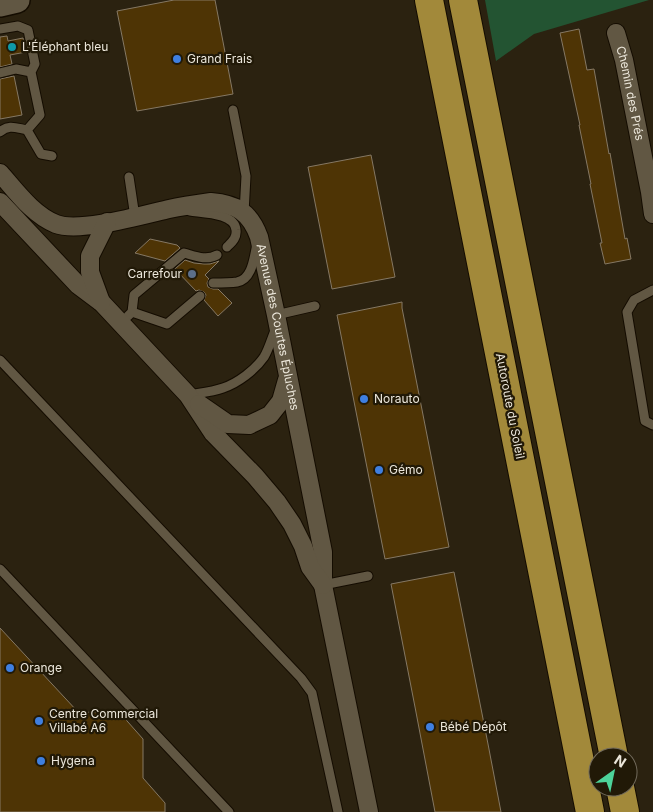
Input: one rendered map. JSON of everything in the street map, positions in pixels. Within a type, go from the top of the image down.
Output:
[{"type":"highway","name":"Autoroute du Soleil","points":[[429,0],[590,812]]},
{"type":"highway","points":[[463,0],[612,747]]},
{"type":"highway","points":[[622,797],[625,812]]},
{"type":"street","points":[[0,2],[10,0]]},
{"type":"street","points":[[0,2],[17,0]]},
{"type":"street","name":"Chemin des Prés","points":[[616,33],[624,60],[653,214]]},
{"type":"street","points":[[0,173],[36,212],[56,224],[68,227],[80,227],[211,202],[225,203],[244,213]]},
{"type":"street","name":"Avenue des Courtes Épluches","points":[[0,202],[78,285],[102,303],[126,317],[188,395],[213,433],[255,476],[277,502],[292,524],[303,546],[310,567],[323,585]]},
{"type":"street","name":"Avenue des Courtes Épluches","points":[[244,213],[255,227],[259,237],[277,319],[323,552],[323,585],[369,812]]},
{"type":"street","name":"Avenue des Courtes Épluches","points":[[102,303],[90,272],[90,256],[107,222]]},
{"type":"street","points":[[188,395],[208,412],[228,424],[249,425],[270,415],[281,401],[288,377]]},
{"type":"lane","points":[[0,29],[18,26],[28,30],[35,64],[32,72],[40,115],[27,130]]},
{"type":"lane","points":[[0,73],[16,69],[32,72]]},
{"type":"lane","points":[[233,110],[246,176],[244,213]]},
{"type":"lane","points":[[0,132],[11,127],[27,130],[41,154],[52,156]]},
{"type":"lane","points":[[129,177],[136,217]]},
{"type":"lane","points":[[172,209],[220,215],[227,218],[234,223],[236,238],[227,247]]},
{"type":"lane","points":[[213,283],[237,282],[245,278],[250,272],[259,237]]},
{"type":"lane","points":[[200,296],[167,324],[126,317],[134,295],[184,253],[205,258],[217,255]]},
{"type":"lane","points":[[653,290],[634,300],[627,312],[645,420],[653,424]]},
{"type":"lane","points":[[188,395],[222,389],[231,385],[248,373],[265,356],[277,319],[315,306]]},
{"type":"lane","points":[[0,360],[301,678],[312,692],[338,812]]},
{"type":"lane","points":[[0,569],[229,812]]},
{"type":"lane","points":[[323,585],[368,576]]},
{"type":"green space","points":[[485,0],[649,0],[534,34],[496,61]]},
{"type":"building","name":"Grand Frais","points":[[174,0],[215,0],[233,94],[137,111],[117,11]]},
{"type":"building","points":[[579,29],[587,70],[594,69],[625,239],[627,238],[631,259],[605,264],[580,125],[560,33]]},
{"type":"building","name":"L'Éléphant bleu","points":[[7,36],[8,41],[23,38],[26,52],[10,55],[12,64],[0,67],[0,37]]},
{"type":"building","points":[[14,76],[22,115],[0,119],[0,79]]},
{"type":"building","points":[[371,155],[395,277],[332,289],[308,167]]},
{"type":"building","points":[[150,239],[177,245],[180,248],[165,261],[135,253]]},
{"type":"building","points":[[185,260],[204,264],[219,261],[205,275],[209,279],[208,287],[218,289],[232,303],[218,316],[204,300],[206,295],[204,292],[196,291],[175,269]]},
{"type":"building","points":[[402,302],[449,547],[385,559],[337,315]]},
{"type":"building","points":[[454,572],[501,812],[435,812],[391,584]]},
{"type":"building","name":"Centre Commercial Villabé A6","points":[[0,628],[78,712],[120,713],[143,739],[143,778],[165,803],[165,812],[0,812]]},
{"type":"place","name":"L'Éléphant bleu","points":[[12,47]]},
{"type":"place","name":"Grand Frais","points":[[177,59]]},
{"type":"place","name":"Carrefour","points":[[192,274]]},
{"type":"place","name":"Norauto","points":[[364,399]]},
{"type":"place","name":"Gémo","points":[[379,470]]},
{"type":"place","name":"Orange","points":[[10,668]]},
{"type":"place","name":"Centre Commercial Villabé A6","points":[[39,721]]},
{"type":"place","name":"Bébé Dépôt","points":[[430,727]]},
{"type":"place","name":"Hygena","points":[[41,761]]}]
